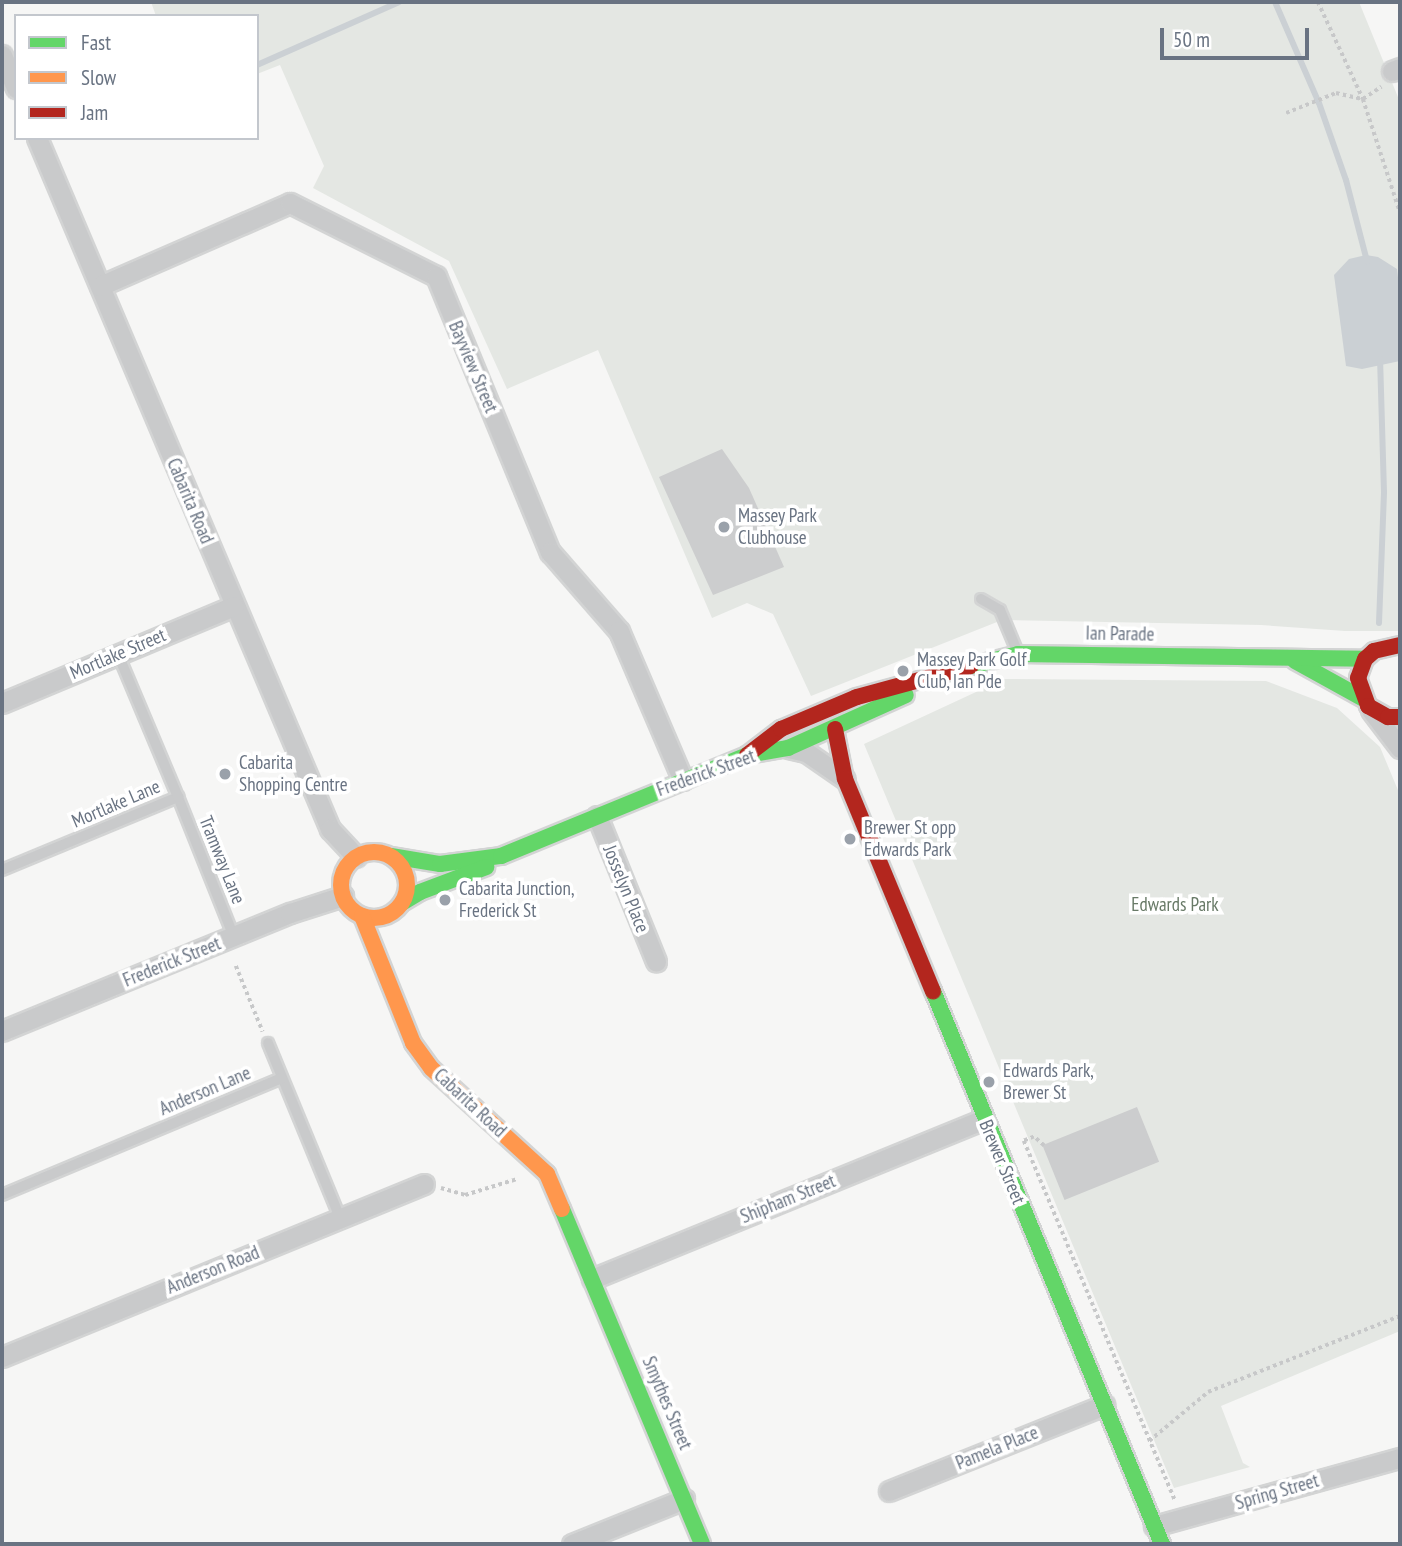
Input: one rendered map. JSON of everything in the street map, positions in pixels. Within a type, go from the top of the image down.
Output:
[{"type":"main road","points":[[1365,702],[1358,678],[1366,659],[1386,646],[1400,645]]},
{"type":"main road","name":"Ian Parade","points":[[747,755],[797,722],[857,697],[1018,654],[1366,659]]},
{"type":"main road","name":"Ian Parade","points":[[1294,660],[1388,717],[1400,718]]},
{"type":"main road","name":"Ian Parade","points":[[813,738],[948,674]]},
{"type":"main road","points":[[797,722],[813,738]]},
{"type":"main road","name":"Frederick Street","points":[[391,856],[440,864],[501,856],[747,755],[813,738]]},
{"type":"main road","name":"Brewer Street","points":[[813,738],[845,779],[1158,1535]]},
{"type":"main road","points":[[373,852],[391,856],[405,872],[407,893],[402,903],[382,917],[362,916],[347,905],[343,896],[342,874],[356,857],[373,852]]},
{"type":"main road","name":"Frederick Street","points":[[402,903],[420,892],[480,872],[501,856]]},
{"type":"main road","name":"Cabarita Road","points":[[362,916],[412,1043],[431,1068],[547,1174],[592,1279]]},
{"type":"main road","name":"Smythes Street","points":[[592,1279],[702,1544]]},
{"type":"street","points":[[2,55],[14,83]]},
{"type":"street","name":"Cabarita Road","points":[[38,140],[330,829],[356,857]]},
{"type":"street","name":"Bayview Street","points":[[100,286],[290,203],[436,276],[550,552],[619,631],[683,780]]},
{"type":"street","name":"Mortlake Street","points":[[2,703],[234,606]]},
{"type":"street","points":[[1365,702],[1400,748]]},
{"type":"street","points":[[813,738],[845,779]]},
{"type":"street","name":"Josselyn Place","points":[[597,817],[656,961]]},
{"type":"street","name":"Frederick Street","points":[[2,1031],[343,896]]},
{"type":"street","name":"Shipham Street","points":[[592,1279],[984,1119]]},
{"type":"street","name":"Anderson Road","points":[[2,1357],[424,1184]]},
{"type":"street","name":"Pamela Place","points":[[889,1491],[1104,1405]]},
{"type":"street","name":"Spring Street","points":[[1158,1535],[1183,1518],[1400,1458]]},
{"type":"street","points":[[572,1544],[684,1499]]},
{"type":"lane","points":[[981,599],[1000,610],[1018,654]]},
{"type":"lane","name":"Mortlake Lane","points":[[2,870],[178,797],[118,654]]},
{"type":"lane","points":[[813,738],[831,707]]},
{"type":"lane","name":"Tramway Lane","points":[[178,797],[234,937]]},
{"type":"lane","points":[[268,1043],[282,1078]]},
{"type":"lane","name":"Anderson Lane","points":[[2,1195],[282,1078],[340,1218]]},
{"type":"path","points":[[1318,2],[1363,99],[1400,212]]},
{"type":"path","points":[[1286,113],[1336,93],[1363,99],[1381,87],[1396,69]]},
{"type":"path","points":[[236,965],[268,1043]]},
{"type":"path","points":[[1044,1146],[1034,1137],[1024,1141],[1183,1518]]},
{"type":"path","points":[[424,1184],[465,1195],[512,1178],[526,1180]]},
{"type":"path","points":[[1149,1441],[1208,1392],[1400,1316]]},
{"type":"green space","points":[[151,2],[1359,2],[1400,102],[1400,631],[1345,631],[1261,625],[1002,620],[811,696],[773,614],[747,603],[712,618],[598,350],[507,389],[449,261],[313,188],[324,166],[280,65],[259,73],[259,14],[155,14]]},
{"type":"green space","name":"Edwards Park","points":[[1004,679],[1266,681],[1337,708],[1380,747],[1400,795],[1400,1331],[1221,1406],[1243,1463],[1250,1467],[1174,1488],[864,744]]},
{"type":"shaded area","points":[[1366,255],[1378,257],[1397,269],[1400,294],[1400,361],[1362,369],[1346,366],[1334,275],[1349,259]]},
{"type":"building","name":"Massey Park Clubhouse","points":[[722,449],[749,488],[784,567],[713,595],[659,477]]},
{"type":"building","points":[[1137,1107],[1159,1162],[1065,1200],[1042,1145]]},
{"type":"waterway","points":[[259,64],[399,2]]},
{"type":"waterway","points":[[1275,2],[1319,103],[1346,180],[1367,261]]},
{"type":"waterway","points":[[1379,623],[1384,492],[1380,359]]},
{"type":"traffic: fast","points":[[971,666],[1018,654],[1365,659]]},
{"type":"traffic: fast","points":[[1295,661],[1362,698]]},
{"type":"traffic: fast","points":[[391,856],[440,864],[501,856],[747,755],[788,748],[906,695]]},
{"type":"traffic: fast","points":[[402,903],[420,892],[486,867]]},
{"type":"traffic: fast","points":[[933,991],[1162,1544]]},
{"type":"traffic: fast","points":[[562,1209],[702,1544]]},
{"type":"traffic: slow","points":[[368,852],[380,852],[392,857],[402,867],[407,885],[405,898],[392,913],[380,918],[368,918],[356,913],[346,903],[341,891],[341,879],[346,867],[356,857],[368,852]]},
{"type":"traffic: slow","points":[[362,916],[413,1043],[431,1068],[547,1174],[562,1209]]},
{"type":"traffic: jam","points":[[1400,645],[1374,651],[1365,659],[1358,678],[1368,706],[1388,717],[1400,717]]},
{"type":"traffic: jam","points":[[747,755],[781,729],[857,697],[971,666]]},
{"type":"traffic: jam","points":[[835,729],[845,779],[933,991]]},
{"type":"place","name":"Massey Park Clubhouse","points":[[724,527]]},
{"type":"place","name":"Massey Park Golf Club, Ian Pde","points":[[903,671]]},
{"type":"place","name":"Cabarita Shopping Centre","points":[[225,774]]},
{"type":"place","name":"Brewer St opp Edwards Park","points":[[850,839]]},
{"type":"place","name":"Cabarita Junction, Frederick St","points":[[445,900]]},
{"type":"place","name":"Edwards Park, Brewer St","points":[[989,1082]]}]
